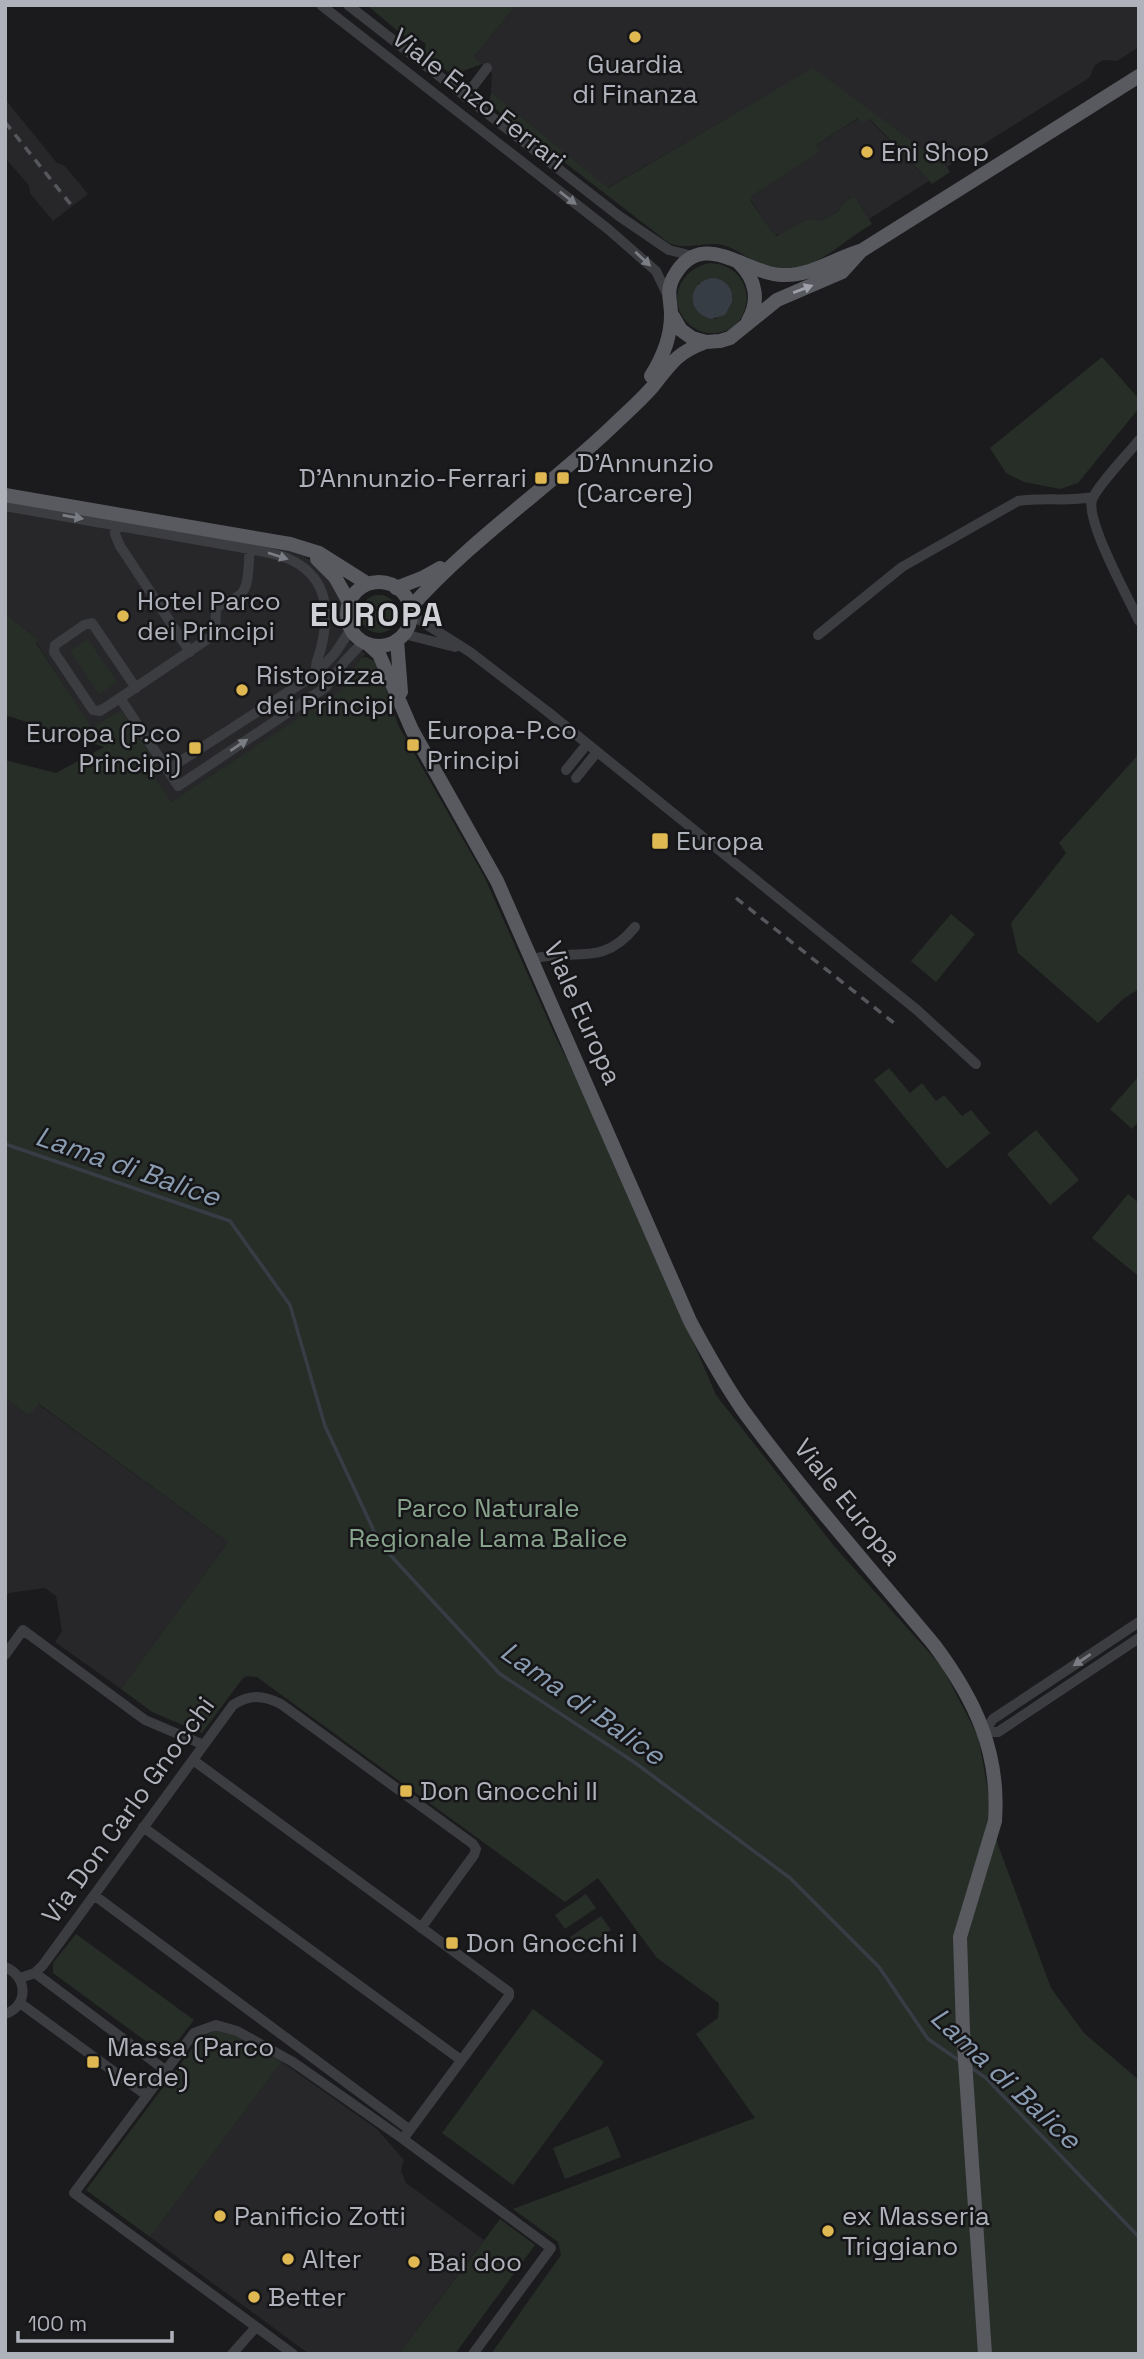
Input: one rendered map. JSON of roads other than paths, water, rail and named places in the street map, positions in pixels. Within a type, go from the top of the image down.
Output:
[{"type":"main road","points":[[632,406],[660,362],[667,343],[671,313],[668,296],[670,282],[677,270],[693,256],[721,254],[770,273],[789,275],[811,271],[835,259],[861,251],[1139,76]]},
{"type":"main road","points":[[410,611],[402,593],[396,588],[382,583],[368,584],[354,594],[349,602],[347,621],[365,643],[378,646],[400,637],[410,611],[456,559],[607,431],[652,387],[674,358],[706,342],[730,338],[777,300],[842,272],[861,251]]},
{"type":"main road","points":[[737,261],[745,268],[754,286],[754,307],[746,325]]},
{"type":"main road","points":[[671,313],[681,330],[692,338],[706,342]]},
{"type":"main road","points":[[5,495],[116,519],[191,526],[272,540],[319,552],[368,584]]},
{"type":"main road","points":[[307,550],[335,577],[349,602]]},
{"type":"main road","points":[[396,588],[422,578],[456,559]]},
{"type":"main road","name":"Viale Europa","points":[[400,637],[401,694],[412,730]]},
{"type":"main road","name":"Viale Europa","points":[[365,643],[379,654],[412,730],[488,862],[533,959],[690,1321],[716,1367],[742,1408],[779,1456],[956,1674],[984,1732],[993,1766],[996,1802],[991,1833],[960,1937],[963,2031],[985,2354]]},
{"type":"street","name":"Viale Enzo Ferrari","points":[[321,5],[608,229],[656,271],[668,296]]},
{"type":"street","name":"Viale Enzo Ferrari","points":[[348,5],[619,216],[669,250],[693,256]]},
{"type":"street","points":[[465,97],[487,68]]},
{"type":"street","points":[[1139,440],[1093,498],[1091,511],[1096,529],[1139,621]]},
{"type":"street","points":[[818,635],[902,567],[1018,501],[1039,498],[1070,501],[1093,498]]},
{"type":"street","points":[[5,506],[116,519],[272,553],[293,561],[313,576],[321,589],[327,608],[322,648],[314,663],[316,674],[326,687]]},
{"type":"street","points":[[116,519],[116,534],[120,545],[190,652]]},
{"type":"street","points":[[191,526],[220,540],[250,549]]},
{"type":"street","points":[[136,688],[92,623],[84,625],[55,645],[54,652],[93,710],[100,712],[120,698],[136,688],[190,652],[215,634],[216,609],[224,601],[241,594],[246,587],[250,549]]},
{"type":"street","points":[[410,611],[470,652],[597,752],[917,1010],[975,1064]]},
{"type":"street","points":[[167,770],[316,674],[335,653],[351,629]]},
{"type":"street","points":[[400,637],[429,639],[470,652]]},
{"type":"street","points":[[120,698],[178,786],[326,687],[345,661],[365,643]]},
{"type":"street","points":[[566,770],[587,744]]},
{"type":"street","points":[[204,745],[214,761]]},
{"type":"street","points":[[576,778],[597,752]]},
{"type":"street","points":[[533,959],[543,956],[588,956],[626,939],[635,927]]},
{"type":"street","points":[[984,1732],[993,1719],[1139,1622]]},
{"type":"street","points":[[5,1655],[23,1630],[145,1720],[204,1745]]},
{"type":"street","points":[[984,1732],[998,1732],[1139,1638]]},
{"type":"street","name":"Via Don Carlo Gnocchi","points":[[36,1973],[233,1705],[245,1697],[257,1696],[272,1700],[473,1844],[476,1849],[474,1854],[421,1928]]},
{"type":"street","points":[[193,1760],[509,1992],[509,1996],[407,2134]]},
{"type":"street","points":[[143,1828],[461,2060]]},
{"type":"street","points":[[94,1895],[407,2134],[551,2248],[473,2354]]},
{"type":"street","points":[[5,1967],[20,1978],[24,1993],[20,2003],[5,2014]]},
{"type":"street","points":[[20,1978],[36,1973],[165,2070]]},
{"type":"street","points":[[20,2003],[146,2095]]},
{"type":"street","points":[[293,2354],[74,2193],[194,2033],[216,2025],[237,2031],[293,2062],[407,2134]]},
{"type":"street","points":[[232,2354],[256,2327]]},
{"type":"waterway","name":"Lama di Balice","points":[[5,1144],[230,1221],[290,1305],[325,1426],[380,1544],[500,1674],[634,1762],[790,1878],[879,1967],[928,2039],[960,2061]]},
{"type":"waterway","name":"Lama di Balice","points":[[970,2067],[986,2078],[1139,2237]]},
{"type":"railway","points":[[5,122],[72,206]]},
{"type":"railway","points":[[736,898],[899,1027]]},
{"type":"place","name":"Guardia di Finanza","points":[[635,37]]},
{"type":"place","name":"Eni Shop","points":[[867,152]]},
{"type":"place","name":"D'Annunzio-Ferrari","points":[[541,478]]},
{"type":"place","name":"D'Annunzio (Carcere)","points":[[563,478]]},
{"type":"place","name":"Hotel Parco dei Principi","points":[[123,616]]},
{"type":"place","name":"Ristopizza dei Principi","points":[[242,690]]},
{"type":"place","name":"Europa-P.co Principi","points":[[413,745]]},
{"type":"place","name":"Europa (P.co Principi)","points":[[195,748]]},
{"type":"place","name":"Europa","points":[[660,841]]},
{"type":"place","name":"Don Gnocchi II","points":[[406,1791]]},
{"type":"place","name":"Don Gnocchi I","points":[[452,1943]]},
{"type":"place","name":"Massa (Parco Verde)","points":[[93,2062]]},
{"type":"place","name":"Panificio Zotti","points":[[220,2216]]},
{"type":"place","name":"ex Masseria Triggiano","points":[[828,2231]]},
{"type":"place","name":"Alter","points":[[288,2259]]},
{"type":"place","name":"Bai doo","points":[[414,2262]]},
{"type":"place","name":"Better","points":[[254,2297]]},
{"type":"district","name":"EUROPA","points":[[377,615]]},
{"type":"park label","name":"Parco Naturale Regionale Lama Balice","points":[[488,1523]]}]
